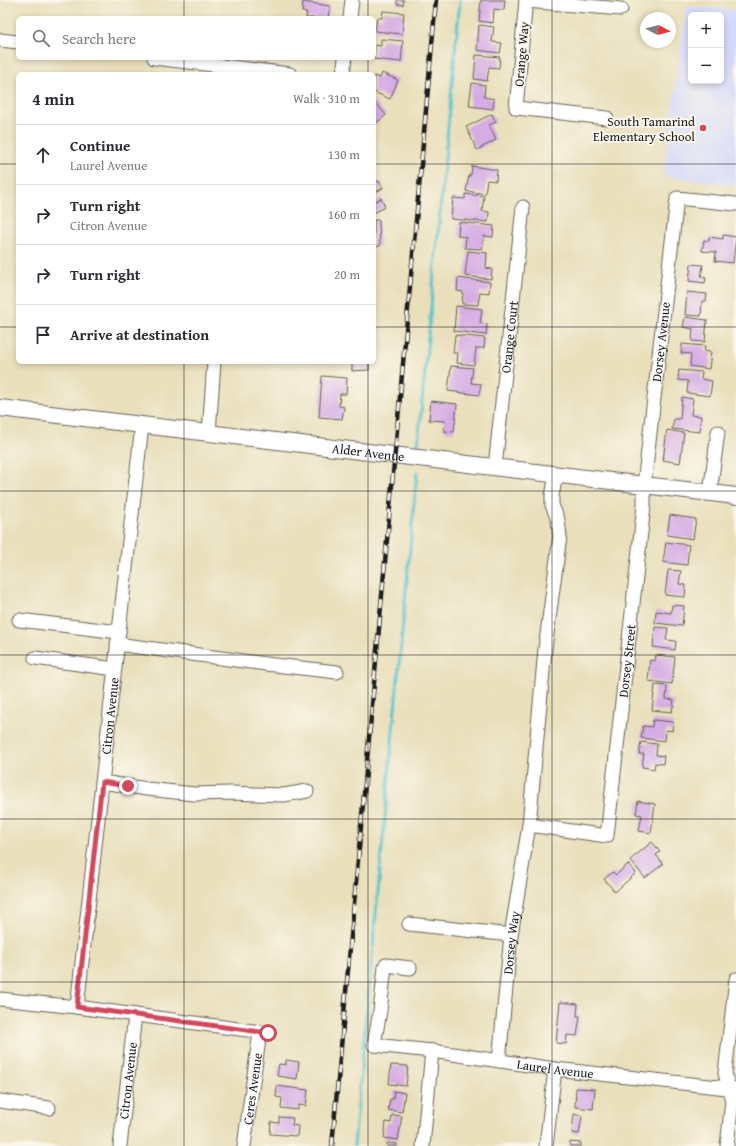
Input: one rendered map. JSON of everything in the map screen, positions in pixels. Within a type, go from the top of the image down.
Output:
[{"type":"main road","name":"Alder Avenue","points":[[0,408],[736,496]]},
{"type":"street","points":[[350,16],[352,0]]},
{"type":"street","points":[[526,0],[621,9]]},
{"type":"street","name":"Orange Way","points":[[526,0],[516,108],[607,118]]},
{"type":"street","points":[[0,40],[16,42]]},
{"type":"street","points":[[171,60],[273,72]]},
{"type":"street","points":[[343,72],[345,60]]},
{"type":"street","name":"Dorsey Avenue","points":[[644,485],[677,198],[736,204]]},
{"type":"street","name":"Orange Court","points":[[496,467],[523,207]]},
{"type":"street","points":[[209,433],[214,364]]},
{"type":"street","name":"Citron Avenue","points":[[77,1007],[142,425]]},
{"type":"street","points":[[710,493],[718,432]]},
{"type":"street","name":"Dorsey Way","points":[[499,1060],[511,935],[529,825],[545,649],[560,536],[558,520],[552,505],[556,474]]},
{"type":"street","name":"Dorsey Street","points":[[529,825],[608,836],[644,505],[644,485]]},
{"type":"street","points":[[19,620],[266,664],[337,672]]},
{"type":"street","points":[[35,658],[115,669]]},
{"type":"street","points":[[102,782],[194,794],[231,793],[284,795],[307,791]]},
{"type":"street","points":[[409,924],[511,935]]},
{"type":"street","name":"Laurel Avenue","points":[[410,968],[386,965],[385,967],[374,1045],[432,1051],[555,1069],[732,1088]]},
{"type":"street","points":[[727,1146],[732,1088],[725,1073],[736,979]]},
{"type":"street","points":[[0,999],[135,1015]]},
{"type":"street","name":"Citron Avenue","points":[[120,1146],[135,1015]]},
{"type":"street","name":"Ceres Avenue","points":[[135,1015],[264,1032],[244,1146]]},
{"type":"street","points":[[423,1146],[432,1051]]},
{"type":"street","points":[[546,1146],[555,1069]]},
{"type":"street","points":[[0,1101],[49,1108]]},
{"type":"shaded area","name":"South Tamarind Elementary School","points":[[686,6],[736,10],[736,185],[663,176]]},
{"type":"building","points":[[397,0],[404,0],[403,5],[397,4]]},
{"type":"building","points":[[481,0],[505,0],[504,10],[494,9],[493,23],[479,21]]},
{"type":"building","points":[[303,2],[330,6],[328,16],[306,16],[307,13],[302,12]]},
{"type":"building","points":[[383,11],[404,13],[402,34],[376,31],[377,18],[382,18]]},
{"type":"building","points":[[479,25],[494,27],[492,42],[502,43],[500,53],[477,50]]},
{"type":"building","points":[[381,39],[403,41],[401,62],[376,59],[376,45],[381,46]]},
{"type":"building","points":[[476,55],[500,57],[499,68],[489,67],[487,81],[474,79]]},
{"type":"building","points":[[382,73],[398,80],[390,99],[376,93],[376,77],[380,78]]},
{"type":"building","points":[[472,83],[485,85],[484,97],[494,99],[493,109],[469,106]]},
{"type":"building","points":[[376,103],[386,115],[376,123]]},
{"type":"building","points":[[492,114],[496,122],[489,125],[496,140],[477,150],[466,127]]},
{"type":"building","points":[[472,166],[497,170],[496,181],[487,180],[485,194],[466,191]]},
{"type":"building","points":[[379,181],[383,188],[376,192],[376,182]]},
{"type":"building","points":[[465,194],[484,196],[482,211],[489,212],[488,222],[451,219],[453,198],[465,199]]},
{"type":"building","points":[[381,198],[385,207],[376,212],[376,201]]},
{"type":"building","points":[[376,220],[379,220],[380,246],[376,247]]},
{"type":"building","points":[[459,222],[494,226],[493,237],[484,236],[482,249],[465,248],[466,237],[458,236]]},
{"type":"building","points":[[723,235],[736,237],[733,263],[715,261],[716,252],[702,251],[704,240],[709,241],[709,237],[723,239]]},
{"type":"building","points":[[468,251],[487,253],[486,268],[492,269],[491,279],[465,276]]},
{"type":"building","points":[[691,264],[703,265],[701,277],[706,278],[705,283],[689,281]]},
{"type":"building","points":[[458,278],[490,282],[489,293],[480,292],[478,305],[462,304],[463,292],[457,291]]},
{"type":"building","points":[[687,292],[707,294],[706,301],[702,301],[701,316],[685,315]]},
{"type":"building","points":[[456,306],[482,309],[480,323],[487,324],[486,335],[454,331]]},
{"type":"building","points":[[685,317],[707,320],[705,342],[692,341],[693,329],[683,327]]},
{"type":"building","points":[[455,335],[485,338],[484,348],[476,348],[474,365],[457,363],[458,353],[453,353]]},
{"type":"building","points":[[682,344],[705,346],[704,351],[711,352],[709,369],[690,366],[691,354],[681,353]]},
{"type":"building","points":[[352,364],[369,364],[369,370],[352,371]]},
{"type":"building","points":[[451,366],[473,368],[471,383],[481,384],[479,395],[448,391]]},
{"type":"building","points":[[679,370],[702,372],[701,379],[712,381],[710,396],[687,393],[688,381],[678,380]]},
{"type":"building","points":[[322,376],[347,378],[346,394],[340,394],[339,406],[344,407],[342,419],[319,417]]},
{"type":"building","points":[[682,397],[693,399],[691,415],[701,416],[700,432],[672,429],[674,419],[680,419]]},
{"type":"building","points":[[431,401],[457,404],[454,432],[444,431],[445,421],[429,420]]},
{"type":"building","points":[[667,430],[684,433],[680,463],[663,460]]},
{"type":"building","points":[[670,515],[696,519],[693,539],[667,535]]},
{"type":"building","points":[[666,542],[689,545],[687,565],[663,562]]},
{"type":"building","points":[[668,570],[681,571],[679,584],[686,585],[685,597],[665,595]]},
{"type":"building","points":[[672,605],[684,606],[682,626],[655,623],[656,611],[671,613]]},
{"type":"building","points":[[655,627],[668,628],[666,640],[676,641],[675,650],[653,647]]},
{"type":"building","points":[[656,655],[675,657],[672,684],[648,681],[650,660],[655,661]]},
{"type":"building","points":[[655,685],[667,686],[666,699],[674,700],[672,712],[652,710]]},
{"type":"building","points":[[653,720],[673,722],[672,731],[666,730],[665,741],[641,738],[643,726],[652,727]]},
{"type":"building","points":[[641,742],[657,744],[656,755],[664,756],[663,764],[655,763],[654,769],[642,767],[644,754],[639,754]]},
{"type":"building","points":[[638,801],[655,804],[651,833],[639,831],[642,815],[636,814]]},
{"type":"building","points":[[652,842],[660,852],[656,855],[663,864],[645,878],[630,860]]},
{"type":"building","points":[[628,864],[636,873],[615,892],[604,879],[613,872],[616,875]]},
{"type":"building","points":[[560,1002],[578,1004],[577,1016],[580,1016],[577,1036],[567,1035],[566,1044],[556,1043]]},
{"type":"building","points":[[286,1060],[299,1062],[297,1079],[277,1076],[279,1064],[286,1065]]},
{"type":"building","points":[[391,1065],[408,1066],[406,1086],[389,1084]]},
{"type":"building","points":[[277,1086],[308,1090],[306,1106],[298,1105],[298,1110],[281,1108],[282,1098],[276,1097]]},
{"type":"building","points":[[576,1088],[595,1089],[593,1109],[575,1107]]},
{"type":"building","points":[[394,1091],[405,1093],[402,1112],[388,1110],[390,1099],[393,1099]]},
{"type":"building","points":[[574,1114],[582,1116],[579,1134],[572,1133]]},
{"type":"building","points":[[392,1115],[402,1116],[398,1140],[384,1138],[386,1122],[391,1123]]},
{"type":"building","points":[[279,1117],[293,1118],[292,1125],[298,1126],[297,1136],[270,1134],[271,1122],[279,1123]]},
{"type":"building","points":[[570,1142],[581,1143],[581,1146],[570,1146]]},
{"type":"building","points":[[387,1143],[397,1144],[397,1146],[387,1146]]},
{"type":"waterway","points":[[418,444],[460,0]]},
{"type":"waterway","points":[[354,1146],[417,472]]},
{"type":"railway","points":[[332,1146],[436,0]]},
{"type":"place","name":"South Tamarind Elementary School","points":[[703,128]]},
{"type":"route","points":[[128,786],[102,782],[77,1007],[268,1033]]}]
